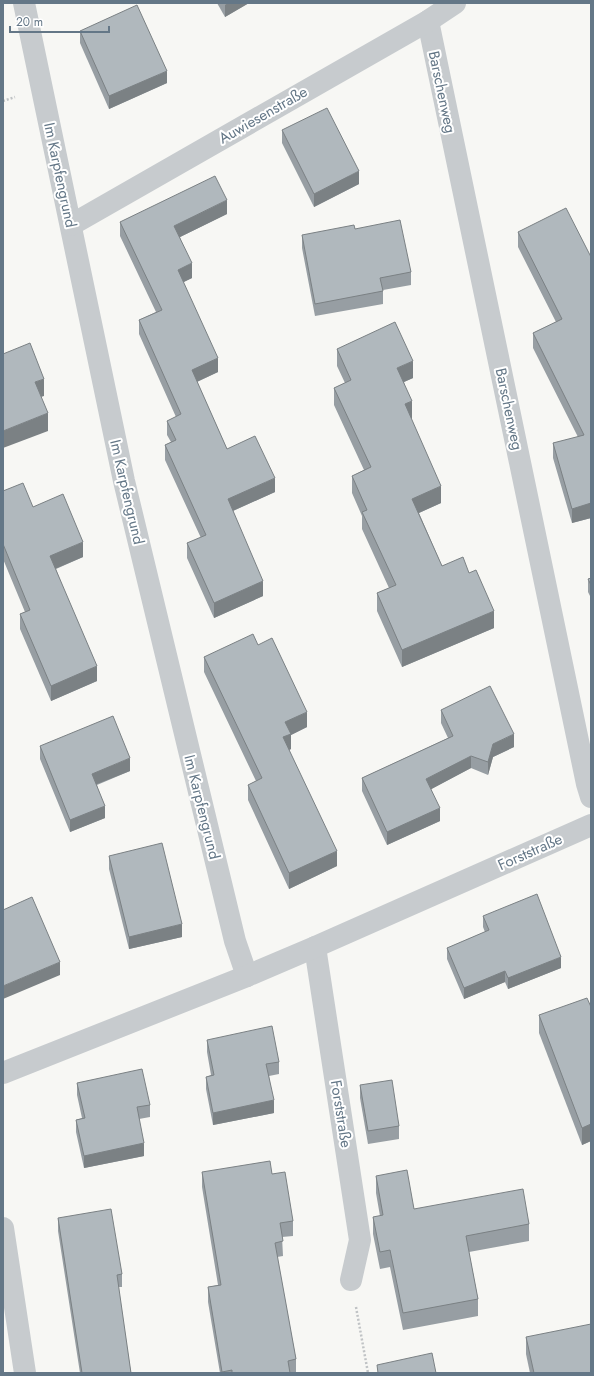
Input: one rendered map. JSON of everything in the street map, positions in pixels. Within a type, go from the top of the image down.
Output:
[{"type":"street","name":"Im Karpfengrund","points":[[24,3],[124,481],[235,941],[247,976]]},
{"type":"street","name":"Auwiesenstraße","points":[[71,225],[428,21],[455,3]]},
{"type":"street","name":"Barschenweg","points":[[428,21],[587,784],[591,797]]},
{"type":"street","name":"Forststraße","points":[[3,1073],[315,948],[591,825]]},
{"type":"street","name":"Forststraße","points":[[315,948],[360,1240],[351,1280]]},
{"type":"street","points":[[3,1228],[25,1373]]},
{"type":"path","points":[[351,1280],[368,1373]]},
{"type":"building","points":[[137,5],[167,71],[109,96],[80,31]]},
{"type":"building","points":[[327,108],[359,171],[314,194],[282,130]]},
{"type":"building","points":[[215,176],[227,200],[174,226],[192,263],[178,270],[218,358],[192,370],[227,449],[255,436],[275,478],[228,499],[263,581],[214,603],[187,543],[206,535],[165,445],[176,440],[167,421],[181,414],[139,320],[162,310],[120,222]]},
{"type":"building","points":[[566,208],[591,257],[591,503],[572,509],[553,443],[584,435],[533,333],[562,319],[518,232]]},
{"type":"building","points":[[400,220],[411,272],[380,278],[383,291],[315,304],[302,235],[354,225],[355,229]]},
{"type":"building","points":[[395,322],[413,361],[397,368],[412,401],[405,404],[441,486],[412,499],[442,566],[463,557],[469,573],[476,570],[494,611],[402,650],[377,593],[396,585],[362,512],[367,510],[352,476],[371,467],[334,388],[351,380],[337,349]]},
{"type":"building","points":[[30,343],[44,379],[35,382],[48,413],[3,431],[3,354]]},
{"type":"building","points":[[23,483],[33,507],[63,494],[83,542],[50,556],[97,666],[51,686],[20,614],[30,610],[3,544],[3,491]]},
{"type":"building","points":[[591,578],[591,585],[588,579]]},
{"type":"building","points":[[253,634],[258,645],[272,638],[307,712],[285,722],[291,734],[283,737],[337,851],[289,873],[248,785],[262,778],[204,657]]},
{"type":"building","points":[[490,686],[514,734],[493,744],[488,762],[471,756],[426,779],[440,808],[387,832],[362,778],[453,736],[441,710]]},
{"type":"building","points":[[113,716],[130,758],[92,774],[105,806],[70,820],[40,746]]},
{"type":"building","points":[[162,843],[182,924],[129,937],[109,856]]},
{"type":"building","points":[[537,894],[561,957],[508,978],[505,971],[464,988],[447,948],[489,930],[483,916]]},
{"type":"building","points":[[32,897],[60,962],[3,986],[3,910]]},
{"type":"building","points":[[587,998],[591,1007],[591,1124],[582,1128],[539,1015]]},
{"type":"building","points":[[272,1026],[279,1062],[266,1064],[274,1100],[213,1113],[206,1077],[214,1075],[207,1040]]},
{"type":"building","points":[[142,1069],[150,1105],[137,1107],[144,1143],[84,1156],[76,1120],[85,1118],[77,1083]]},
{"type":"building","points":[[392,1080],[399,1126],[368,1131],[360,1085]]},
{"type":"building","points":[[270,1161],[272,1174],[285,1172],[293,1221],[280,1223],[283,1241],[275,1243],[296,1359],[288,1361],[290,1373],[232,1373],[232,1370],[222,1372],[208,1287],[221,1285],[202,1172]]},
{"type":"building","points":[[407,1170],[414,1209],[523,1189],[529,1224],[466,1236],[478,1299],[403,1313],[390,1250],[380,1252],[373,1217],[383,1215],[376,1176]]},
{"type":"building","points":[[111,1209],[122,1274],[117,1275],[131,1373],[82,1373],[58,1218]]},
{"type":"building","points":[[591,1324],[591,1373],[534,1373],[526,1337]]},
{"type":"building","points":[[432,1353],[436,1373],[378,1373],[377,1365]]}]
